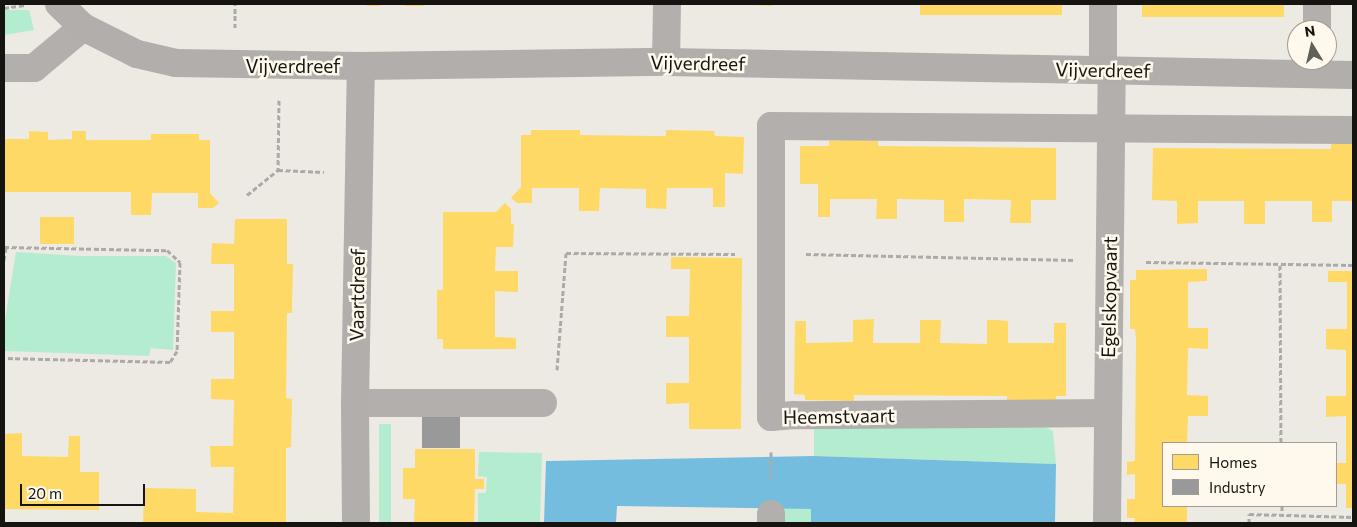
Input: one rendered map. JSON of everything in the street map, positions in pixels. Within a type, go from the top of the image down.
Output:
[{"type":"street","name":"Vijverdreef","points":[[59,4],[82,27],[137,54],[176,63],[361,66],[666,62],[1107,70],[1287,67]]},
{"type":"street","points":[[666,62],[667,4]]},
{"type":"street","name":"Egelskopvaart","points":[[1103,4],[1110,127],[1107,523]]},
{"type":"street","points":[[1317,4],[1317,20]]},
{"type":"street","points":[[4,68],[34,68],[82,27]]},
{"type":"street","name":"Vaartdreef","points":[[356,523],[355,403],[361,66]]},
{"type":"street","name":"Vijverdreef","points":[[1330,70],[1353,75]]},
{"type":"street","name":"Heemstvaart","points":[[1108,414],[794,415],[771,417],[771,126],[1110,127]]},
{"type":"street","points":[[1110,127],[1353,130]]},
{"type":"street","points":[[355,403],[543,403]]},
{"type":"path","points":[[4,8],[33,4]]},
{"type":"path","points":[[278,170],[280,65]]},
{"type":"path","points":[[248,195],[278,170],[359,173]]},
{"type":"path","points":[[4,260],[5,247],[167,250],[180,262],[177,351],[170,362],[4,358]]},
{"type":"path","points":[[543,403],[556,375],[566,253],[771,254],[1353,265]]},
{"type":"path","points":[[1280,265],[1282,442]]},
{"type":"path","points":[[771,417],[771,518]]},
{"type":"path","points":[[1282,507],[1282,516]]},
{"type":"path","points":[[1249,523],[1249,514],[1353,517]]},
{"type":"green space","points":[[4,10],[29,10],[34,30],[4,35]]},
{"type":"green space","points":[[16,252],[81,256],[166,256],[176,263],[173,350],[151,348],[149,356],[4,351],[4,326]]},
{"type":"green space","points":[[1038,423],[1053,431],[1056,464],[814,456],[814,426]]},
{"type":"green space","points":[[379,424],[391,424],[391,523],[379,523]]},
{"type":"green space","points":[[479,452],[542,453],[540,523],[478,523],[478,493],[486,493],[487,477],[478,476]]},
{"type":"green space","points":[[780,508],[812,509],[811,523],[779,523]]},
{"type":"water","points":[[814,456],[1056,464],[1055,523],[811,523],[811,509],[617,506],[616,523],[544,523],[546,461]]},
{"type":"building: Homes","points":[[367,4],[380,4],[380,6],[367,6]]},
{"type":"building: Homes","points":[[405,4],[424,4],[424,6],[405,6]]},
{"type":"building: Homes","points":[[730,4],[772,4],[772,6]]},
{"type":"building: Homes","points":[[920,4],[1062,4],[1062,15],[920,15]]},
{"type":"building: Homes","points":[[1142,4],[1284,4],[1284,17],[1142,17]]},
{"type":"building: Homes","points":[[531,130],[580,130],[580,135],[656,136],[666,136],[666,130],[714,131],[715,136],[744,137],[743,174],[725,173],[725,207],[713,207],[713,188],[667,188],[666,209],[646,208],[646,189],[600,188],[599,211],[579,211],[579,188],[532,188],[532,203],[517,203],[511,198],[521,187],[521,135],[531,135]]},
{"type":"building: Homes","points":[[29,131],[48,132],[48,140],[72,139],[72,131],[86,131],[86,140],[151,140],[151,134],[199,134],[199,140],[210,140],[210,193],[219,203],[213,208],[198,208],[198,193],[152,193],[151,215],[131,215],[131,192],[4,192],[4,139],[29,139]]},
{"type":"building: Homes","points":[[829,141],[878,141],[878,146],[1056,148],[1056,200],[1031,200],[1031,223],[1010,223],[1011,200],[964,199],[964,222],[944,222],[944,200],[897,199],[897,219],[876,219],[877,199],[830,199],[830,217],[818,217],[818,184],[800,184],[800,146],[829,146]]},
{"type":"building: Homes","points":[[1331,143],[1353,143],[1353,201],[1332,201],[1332,222],[1312,222],[1312,201],[1265,201],[1265,224],[1244,224],[1244,201],[1198,201],[1198,223],[1177,224],[1177,201],[1152,200],[1153,148],[1331,149]]},
{"type":"building: Homes","points":[[505,203],[511,209],[511,224],[514,224],[513,247],[496,247],[495,271],[518,271],[518,292],[495,291],[495,337],[516,338],[516,349],[443,349],[443,339],[437,339],[437,290],[443,290],[443,212],[496,212]]},
{"type":"building: Homes","points":[[40,217],[74,217],[74,244],[40,244]]},
{"type":"building: Homes","points":[[235,219],[287,219],[287,264],[293,264],[292,313],[287,313],[286,398],[292,399],[291,447],[286,448],[286,523],[143,523],[144,488],[196,489],[196,512],[233,513],[234,467],[211,467],[210,446],[233,446],[234,400],[211,399],[211,379],[234,379],[234,332],[211,332],[211,311],[234,311],[234,264],[211,264],[212,243],[234,244]]},
{"type":"building: Homes","points":[[671,257],[742,258],[741,429],[689,429],[689,403],[666,404],[666,383],[689,383],[689,337],[666,337],[666,316],[689,316],[690,269],[671,269]]},
{"type":"building: Homes","points":[[1207,269],[1207,281],[1188,282],[1188,328],[1208,328],[1208,349],[1188,348],[1187,395],[1208,396],[1208,416],[1188,416],[1187,442],[1162,442],[1162,507],[1187,507],[1187,523],[1134,523],[1135,518],[1127,518],[1127,499],[1135,499],[1135,474],[1127,475],[1127,462],[1135,461],[1136,339],[1135,329],[1130,329],[1130,280],[1136,280],[1136,270]]},
{"type":"building: Homes","points":[[1328,271],[1353,271],[1353,508],[1346,508],[1346,484],[1337,484],[1337,463],[1346,463],[1346,416],[1326,417],[1326,396],[1346,396],[1346,350],[1326,349],[1326,329],[1347,329],[1347,282],[1328,282]]},
{"type":"building: Homes","points":[[874,319],[873,343],[920,343],[920,320],[941,320],[940,343],[987,344],[987,320],[996,320],[1008,321],[1008,343],[1054,343],[1054,323],[1066,323],[1066,396],[1056,396],[1056,401],[1007,401],[1007,396],[854,395],[854,401],[805,400],[805,395],[794,394],[795,321],[806,321],[806,343],[853,342],[853,320]]},
{"type":"building: Homes","points":[[22,433],[22,456],[68,457],[69,436],[80,436],[80,472],[99,472],[99,510],[4,509],[4,434]]},
{"type":"building: Homes","points":[[415,449],[475,449],[475,479],[484,479],[484,489],[475,489],[474,523],[414,523],[415,499],[403,499],[403,468],[415,468]]},
{"type":"building: Industry","points":[[422,413],[460,413],[460,448],[422,448]]}]
